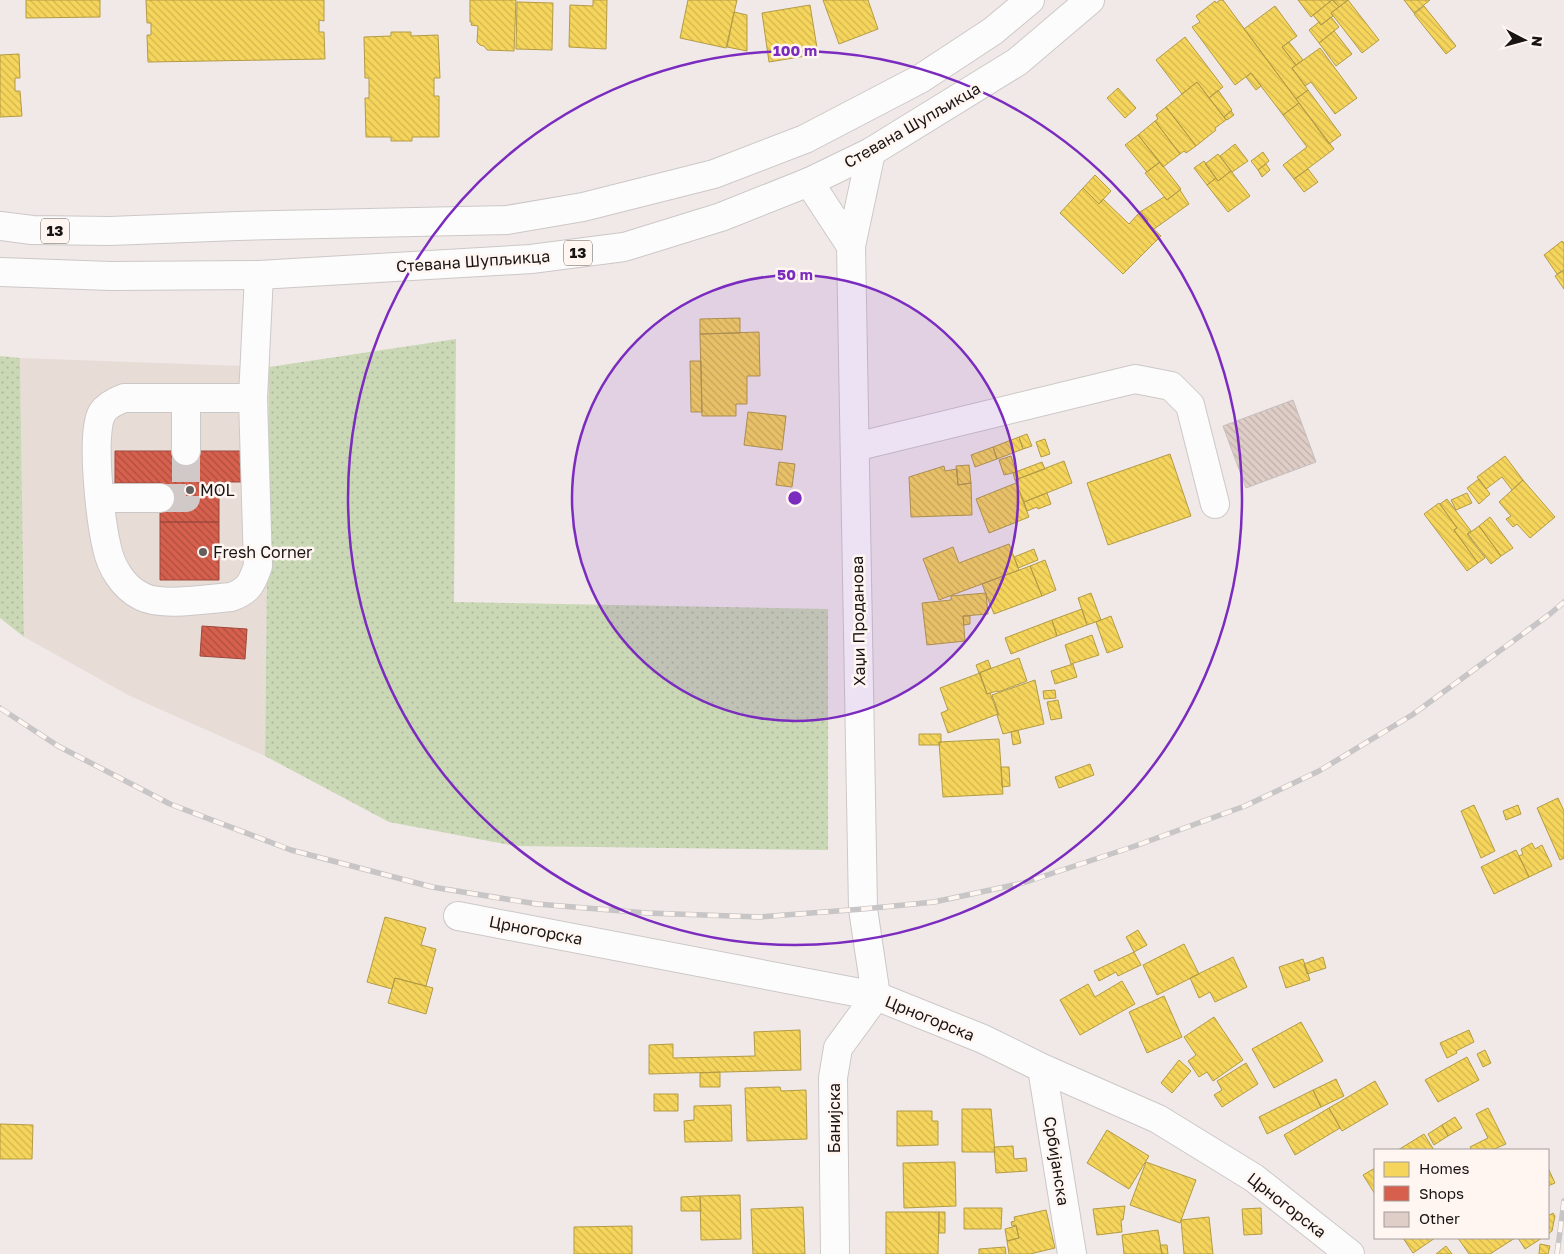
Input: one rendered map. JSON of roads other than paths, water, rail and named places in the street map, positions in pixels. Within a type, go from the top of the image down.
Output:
[{"type":"street","name":"13","points":[[0,226],[32,230],[110,230],[507,220],[584,207],[714,174],[805,139],[920,79],[993,31],[1030,0]]},
{"type":"street","name":"Стевана Шупљикца","points":[[0,272],[111,276],[259,275],[531,259],[624,247],[721,217],[809,182],[871,152],[1017,62],[1090,0]]},
{"type":"street","name":"Хаџи Проданова","points":[[871,152],[851,246],[863,909],[876,996]]},
{"type":"street","points":[[809,182],[851,246]]},
{"type":"street","points":[[254,398],[124,398],[113,402],[103,412],[97,426],[97,480],[107,549],[120,578],[130,590],[142,597],[157,602],[230,597],[241,594],[251,584],[258,566],[254,398],[259,275]]},
{"type":"street","points":[[855,447],[1135,379],[1171,386],[1190,405],[1215,504]]},
{"type":"street","points":[[186,398],[186,451]]},
{"type":"street","points":[[100,498],[160,498]]},
{"type":"street","name":"Црногорска","points":[[458,916],[876,996],[984,1040],[1042,1068],[1158,1119],[1254,1178],[1350,1254]]},
{"type":"street","name":"Банијска","points":[[835,1254],[833,1078],[838,1048],[876,996]]},
{"type":"street","name":"Србијанска","points":[[1042,1068],[1072,1254]]},
{"type":"tunnel","points":[[160,498],[186,498],[186,451]]},
{"type":"railway","points":[[0,708],[58,746],[170,804],[291,850],[432,887],[537,904],[647,913],[760,917],[934,902],[1023,883],[1135,846],[1245,806],[1319,771],[1412,715],[1564,602]]},
{"type":"railway","points":[[1557,1254],[1564,1201]]},
{"type":"place","name":"MOL","points":[[190,490]]},
{"type":"place","name":"Fresh Corner","points":[[203,552]]}]
